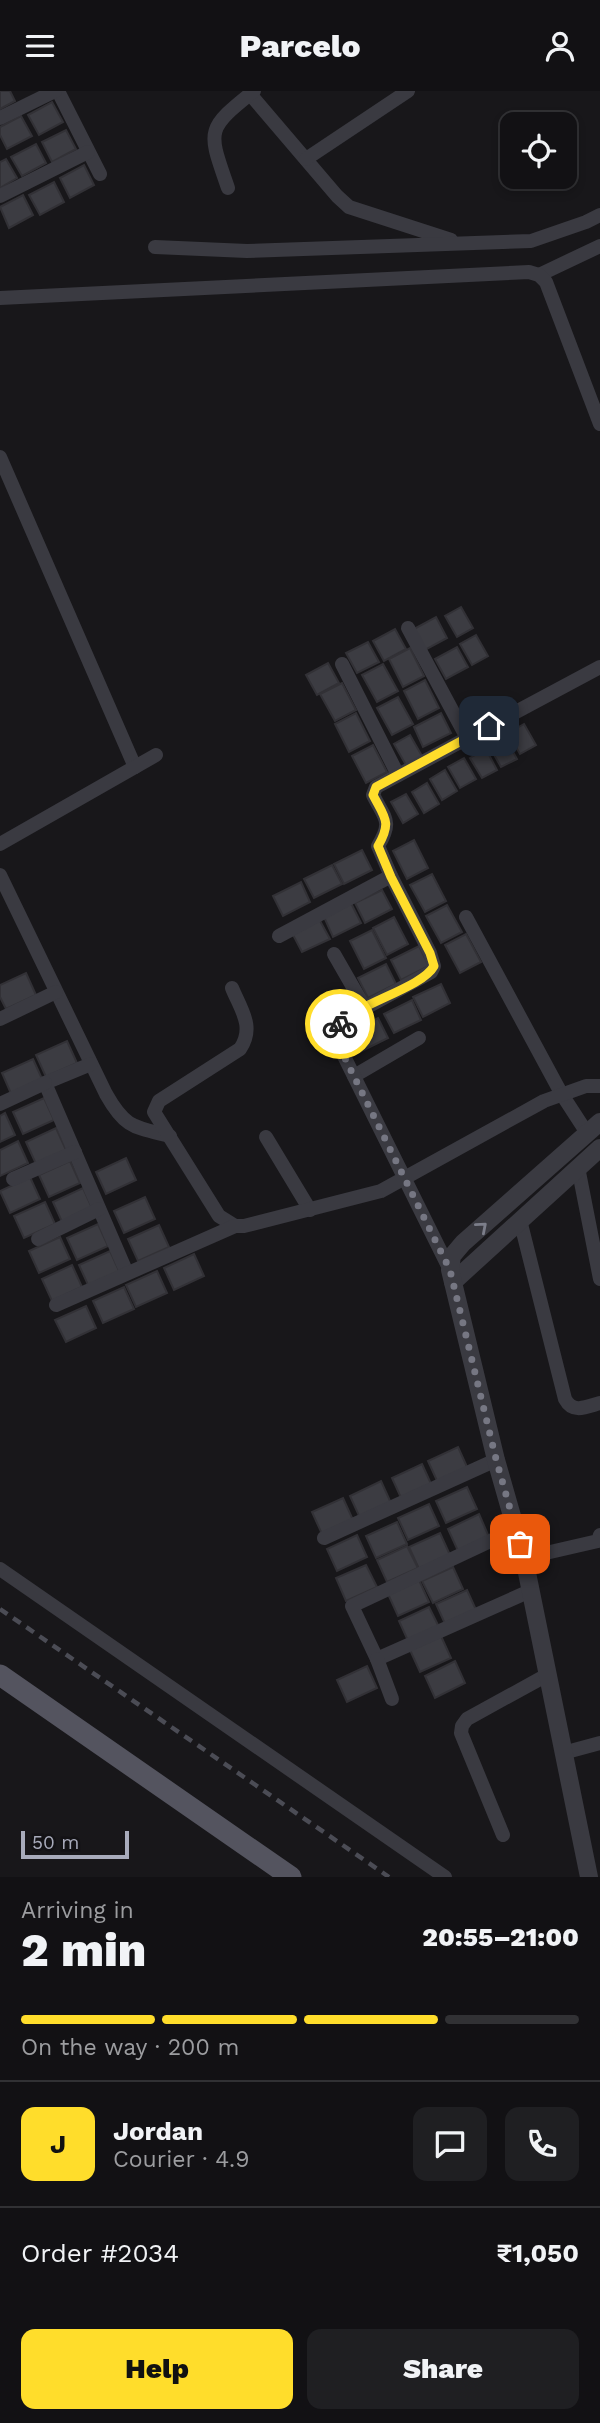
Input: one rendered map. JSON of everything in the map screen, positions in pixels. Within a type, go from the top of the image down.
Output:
[{"type":"main road","points":[[0,1675],[291,1877]]},
{"type":"street","points":[[0,118],[56,91],[100,174]]},
{"type":"street","points":[[306,159],[408,91]]},
{"type":"street","points":[[228,187],[214,145],[214,134],[224,116],[252,92],[349,207],[462,244]]},
{"type":"street","points":[[0,196],[88,152]]},
{"type":"street","points":[[155,247],[247,251],[531,241],[600,215]]},
{"type":"street","points":[[539,275],[600,246]]},
{"type":"street","points":[[0,298],[529,272],[539,275],[546,282],[600,424]]},
{"type":"street","points":[[0,457],[135,767]]},
{"type":"street","points":[[408,628],[467,738]]},
{"type":"street","points":[[342,664],[398,775]]},
{"type":"street","points":[[589,1877],[524,1558],[496,1459],[451,1276],[406,1178],[336,1040],[340,1025],[349,1014],[431,972],[434,966],[378,846],[387,831],[385,818],[373,795],[376,787],[600,667]]},
{"type":"street","points":[[0,844],[156,755]]},
{"type":"street","points":[[0,875],[119,1116],[134,1126],[170,1136]]},
{"type":"street","points":[[279,936],[391,877]]},
{"type":"street","points":[[451,1276],[452,1256],[463,1243],[593,1128],[561,1093],[466,917]]},
{"type":"street","points":[[334,954],[365,1008]]},
{"type":"street","points":[[232,988],[247,1024],[247,1038],[240,1049],[159,1101],[154,1112],[219,1216],[235,1226]]},
{"type":"street","points":[[0,1019],[56,992]]},
{"type":"street","points":[[354,1076],[419,1038]]},
{"type":"street","points":[[0,1104],[91,1063]]},
{"type":"street","points":[[45,1083],[127,1273]]},
{"type":"street","points":[[56,1304],[235,1226],[381,1191],[561,1093],[586,1086],[600,1086]]},
{"type":"street","points":[[266,1137],[310,1210]]},
{"type":"street","points":[[451,1276],[520,1220],[600,1148]]},
{"type":"street","points":[[13,1179],[75,1153]]},
{"type":"street","points":[[578,1167],[600,1279]]},
{"type":"street","points":[[38,1239],[99,1209]]},
{"type":"street","points":[[520,1220],[565,1399],[569,1406],[575,1409],[600,1403]]},
{"type":"street","points":[[324,1538],[496,1459]]},
{"type":"street","points":[[392,1699],[352,1606],[516,1529]]},
{"type":"street","points":[[524,1558],[600,1540]]},
{"type":"street","points":[[0,1569],[445,1877]]},
{"type":"street","points":[[377,1659],[530,1591]]},
{"type":"street","points":[[503,1835],[461,1733],[462,1726],[467,1719],[547,1675]]},
{"type":"street","points":[[563,1753],[600,1743]]},
{"type":"building","points":[[0,91],[10,91],[15,101],[0,109]]},
{"type":"building","points":[[52,102],[63,122],[39,135],[28,115]]},
{"type":"building","points":[[21,116],[32,136],[7,149],[0,135],[0,127]]},
{"type":"building","points":[[66,130],[76,149],[52,162],[42,142]]},
{"type":"building","points":[[36,144],[46,163],[22,176],[11,157]]},
{"type":"building","points":[[6,159],[17,178],[0,188],[0,162]]},
{"type":"building","points":[[84,165],[94,185],[70,198],[60,178]]},
{"type":"building","points":[[54,182],[64,202],[40,215],[29,195]]},
{"type":"building","points":[[23,195],[33,215],[9,228],[0,207]]},
{"type":"building","points":[[461,607],[473,628],[457,637],[445,616]]},
{"type":"building","points":[[436,617],[447,638],[425,650],[414,629]]},
{"type":"building","points":[[395,629],[406,649],[384,661],[373,641]]},
{"type":"building","points":[[476,635],[488,656],[472,665],[460,644]]},
{"type":"building","points":[[368,642],[379,662],[357,673],[346,653]]},
{"type":"building","points":[[457,647],[468,667],[446,679],[435,659]]},
{"type":"building","points":[[410,648],[424,676],[403,687],[389,659]]},
{"type":"building","points":[[328,663],[339,683],[317,695],[306,675]]},
{"type":"building","points":[[383,664],[398,691],[377,702],[362,675]]},
{"type":"building","points":[[425,680],[439,708],[418,719],[404,691]]},
{"type":"building","points":[[342,683],[356,710],[335,721],[320,694]]},
{"type":"building","points":[[398,697],[413,724],[392,735],[377,708]]},
{"type":"building","points":[[356,713],[370,741],[349,752],[335,724]]},
{"type":"building","points":[[441,713],[451,733],[423,747],[414,727]]},
{"type":"building","points":[[524,724],[536,745],[520,754],[508,733]]},
{"type":"building","points":[[410,735],[422,756],[406,765],[394,744]]},
{"type":"building","points":[[505,737],[517,759],[501,767],[489,746]]},
{"type":"building","points":[[373,745],[387,772],[366,783],[352,756]]},
{"type":"building","points":[[486,749],[497,770],[482,778],[470,758]]},
{"type":"building","points":[[464,758],[476,779],[460,788],[448,767]]},
{"type":"building","points":[[445,770],[457,791],[442,800],[430,779]]},
{"type":"building","points":[[427,783],[439,804],[424,813],[412,792]]},
{"type":"building","points":[[406,794],[418,814],[403,823],[391,802]]},
{"type":"building","points":[[414,840],[428,868],[407,879],[393,851]]},
{"type":"building","points":[[362,850],[372,870],[344,884],[334,864]]},
{"type":"building","points":[[332,865],[342,884],[314,898],[304,879]]},
{"type":"building","points":[[432,874],[446,901],[425,912],[410,885]]},
{"type":"building","points":[[301,882],[310,902],[283,916],[273,896]]},
{"type":"building","points":[[382,890],[392,909],[365,923],[355,903]]},
{"type":"building","points":[[351,903],[361,923],[333,937],[324,917]]},
{"type":"building","points":[[447,905],[462,932],[441,943],[426,916]]},
{"type":"building","points":[[394,917],[408,944],[387,955],[373,928]]},
{"type":"building","points":[[319,919],[330,939],[302,952],[292,933]]},
{"type":"building","points":[[372,930],[386,958],[364,969],[350,941]]},
{"type":"building","points":[[466,934],[481,962],[460,973],[445,945]]},
{"type":"building","points":[[419,946],[429,966],[401,980],[391,960]]},
{"type":"building","points":[[386,964],[396,984],[368,998],[358,978]]},
{"type":"building","points":[[26,973],[36,995],[6,1009],[0,997],[0,985]]},
{"type":"building","points":[[441,984],[450,1003],[423,1017],[413,997]]},
{"type":"building","points":[[412,1000],[421,1020],[394,1033],[384,1014]]},
{"type":"building","points":[[378,1018],[388,1038],[360,1052],[350,1032]]},
{"type":"building","points":[[67,1041],[77,1063],[46,1077],[36,1055]]},
{"type":"building","points":[[33,1059],[43,1081],[12,1096],[2,1073]]},
{"type":"building","points":[[44,1098],[54,1120],[23,1134],[13,1112]]},
{"type":"building","points":[[5,1113],[15,1135],[0,1142],[0,1116]]},
{"type":"building","points":[[56,1128],[66,1150],[36,1164],[26,1142]]},
{"type":"building","points":[[18,1141],[28,1163],[0,1176],[0,1150]]},
{"type":"building","points":[[126,1158],[136,1180],[106,1194],[96,1172]]},
{"type":"building","points":[[70,1161],[80,1183],[49,1197],[39,1175]]},
{"type":"building","points":[[30,1177],[40,1199],[10,1213],[0,1191]]},
{"type":"building","points":[[83,1188],[93,1210],[63,1224],[53,1202]]},
{"type":"building","points":[[145,1197],[155,1219],[124,1233],[114,1211]]},
{"type":"building","points":[[45,1202],[55,1224],[24,1238],[14,1216]]},
{"type":"building","points":[[98,1224],[108,1246],[77,1260],[67,1238]]},
{"type":"building","points":[[159,1225],[169,1247],[138,1261],[128,1239]]},
{"type":"building","points":[[60,1237],[70,1259],[39,1273],[29,1251]]},
{"type":"building","points":[[110,1251],[120,1273],[89,1287],[79,1265]]},
{"type":"building","points":[[194,1254],[204,1276],[174,1290],[164,1268]]},
{"type":"building","points":[[72,1265],[82,1287],[52,1301],[42,1279]]},
{"type":"building","points":[[157,1271],[167,1293],[136,1307],[126,1285]]},
{"type":"building","points":[[124,1287],[134,1309],[103,1323],[93,1301]]},
{"type":"building","points":[[86,1306],[96,1328],[66,1342],[55,1320]]},
{"type":"building","points":[[458,1447],[468,1469],[438,1483],[428,1461]]},
{"type":"building","points":[[422,1464],[432,1486],[402,1500],[392,1478]]},
{"type":"building","points":[[381,1481],[391,1503],[360,1518],[350,1496]]},
{"type":"building","points":[[467,1487],[477,1509],[446,1523],[436,1501]]},
{"type":"building","points":[[343,1498],[353,1520],[322,1534],[312,1512]]},
{"type":"building","points":[[429,1504],[439,1526],[408,1540],[398,1518]]},
{"type":"building","points":[[479,1514],[489,1537],[458,1551],[448,1529]]},
{"type":"building","points":[[397,1522],[407,1544],[376,1558],[366,1536]]},
{"type":"building","points":[[440,1533],[450,1555],[419,1569],[409,1547]]},
{"type":"building","points":[[357,1535],[367,1557],[337,1571],[327,1549]]},
{"type":"building","points":[[407,1546],[418,1568],[387,1582],[377,1560]]},
{"type":"building","points":[[366,1565],[377,1587],[346,1601],[336,1578]]},
{"type":"building","points":[[453,1567],[463,1589],[433,1603],[422,1581]]},
{"type":"building","points":[[419,1580],[429,1602],[398,1616],[388,1594]]},
{"type":"building","points":[[467,1590],[477,1612],[446,1626],[436,1604]]},
{"type":"building","points":[[429,1607],[440,1629],[409,1643],[399,1621]]},
{"type":"building","points":[[441,1636],[451,1658],[420,1672],[410,1650]]},
{"type":"building","points":[[455,1661],[465,1683],[435,1698],[425,1676]]},
{"type":"building","points":[[367,1666],[377,1688],[347,1702],[337,1680]]},
{"type":"railway","points":[[0,1609],[389,1877]]},
{"type":"way so far","points":[[340,1024],[336,1040],[450,1270],[496,1459],[520,1544]]},
{"type":"route","points":[[340,1024],[349,1014],[431,972],[434,966],[378,846],[387,831],[385,818],[373,795],[376,787],[489,726]]}]
